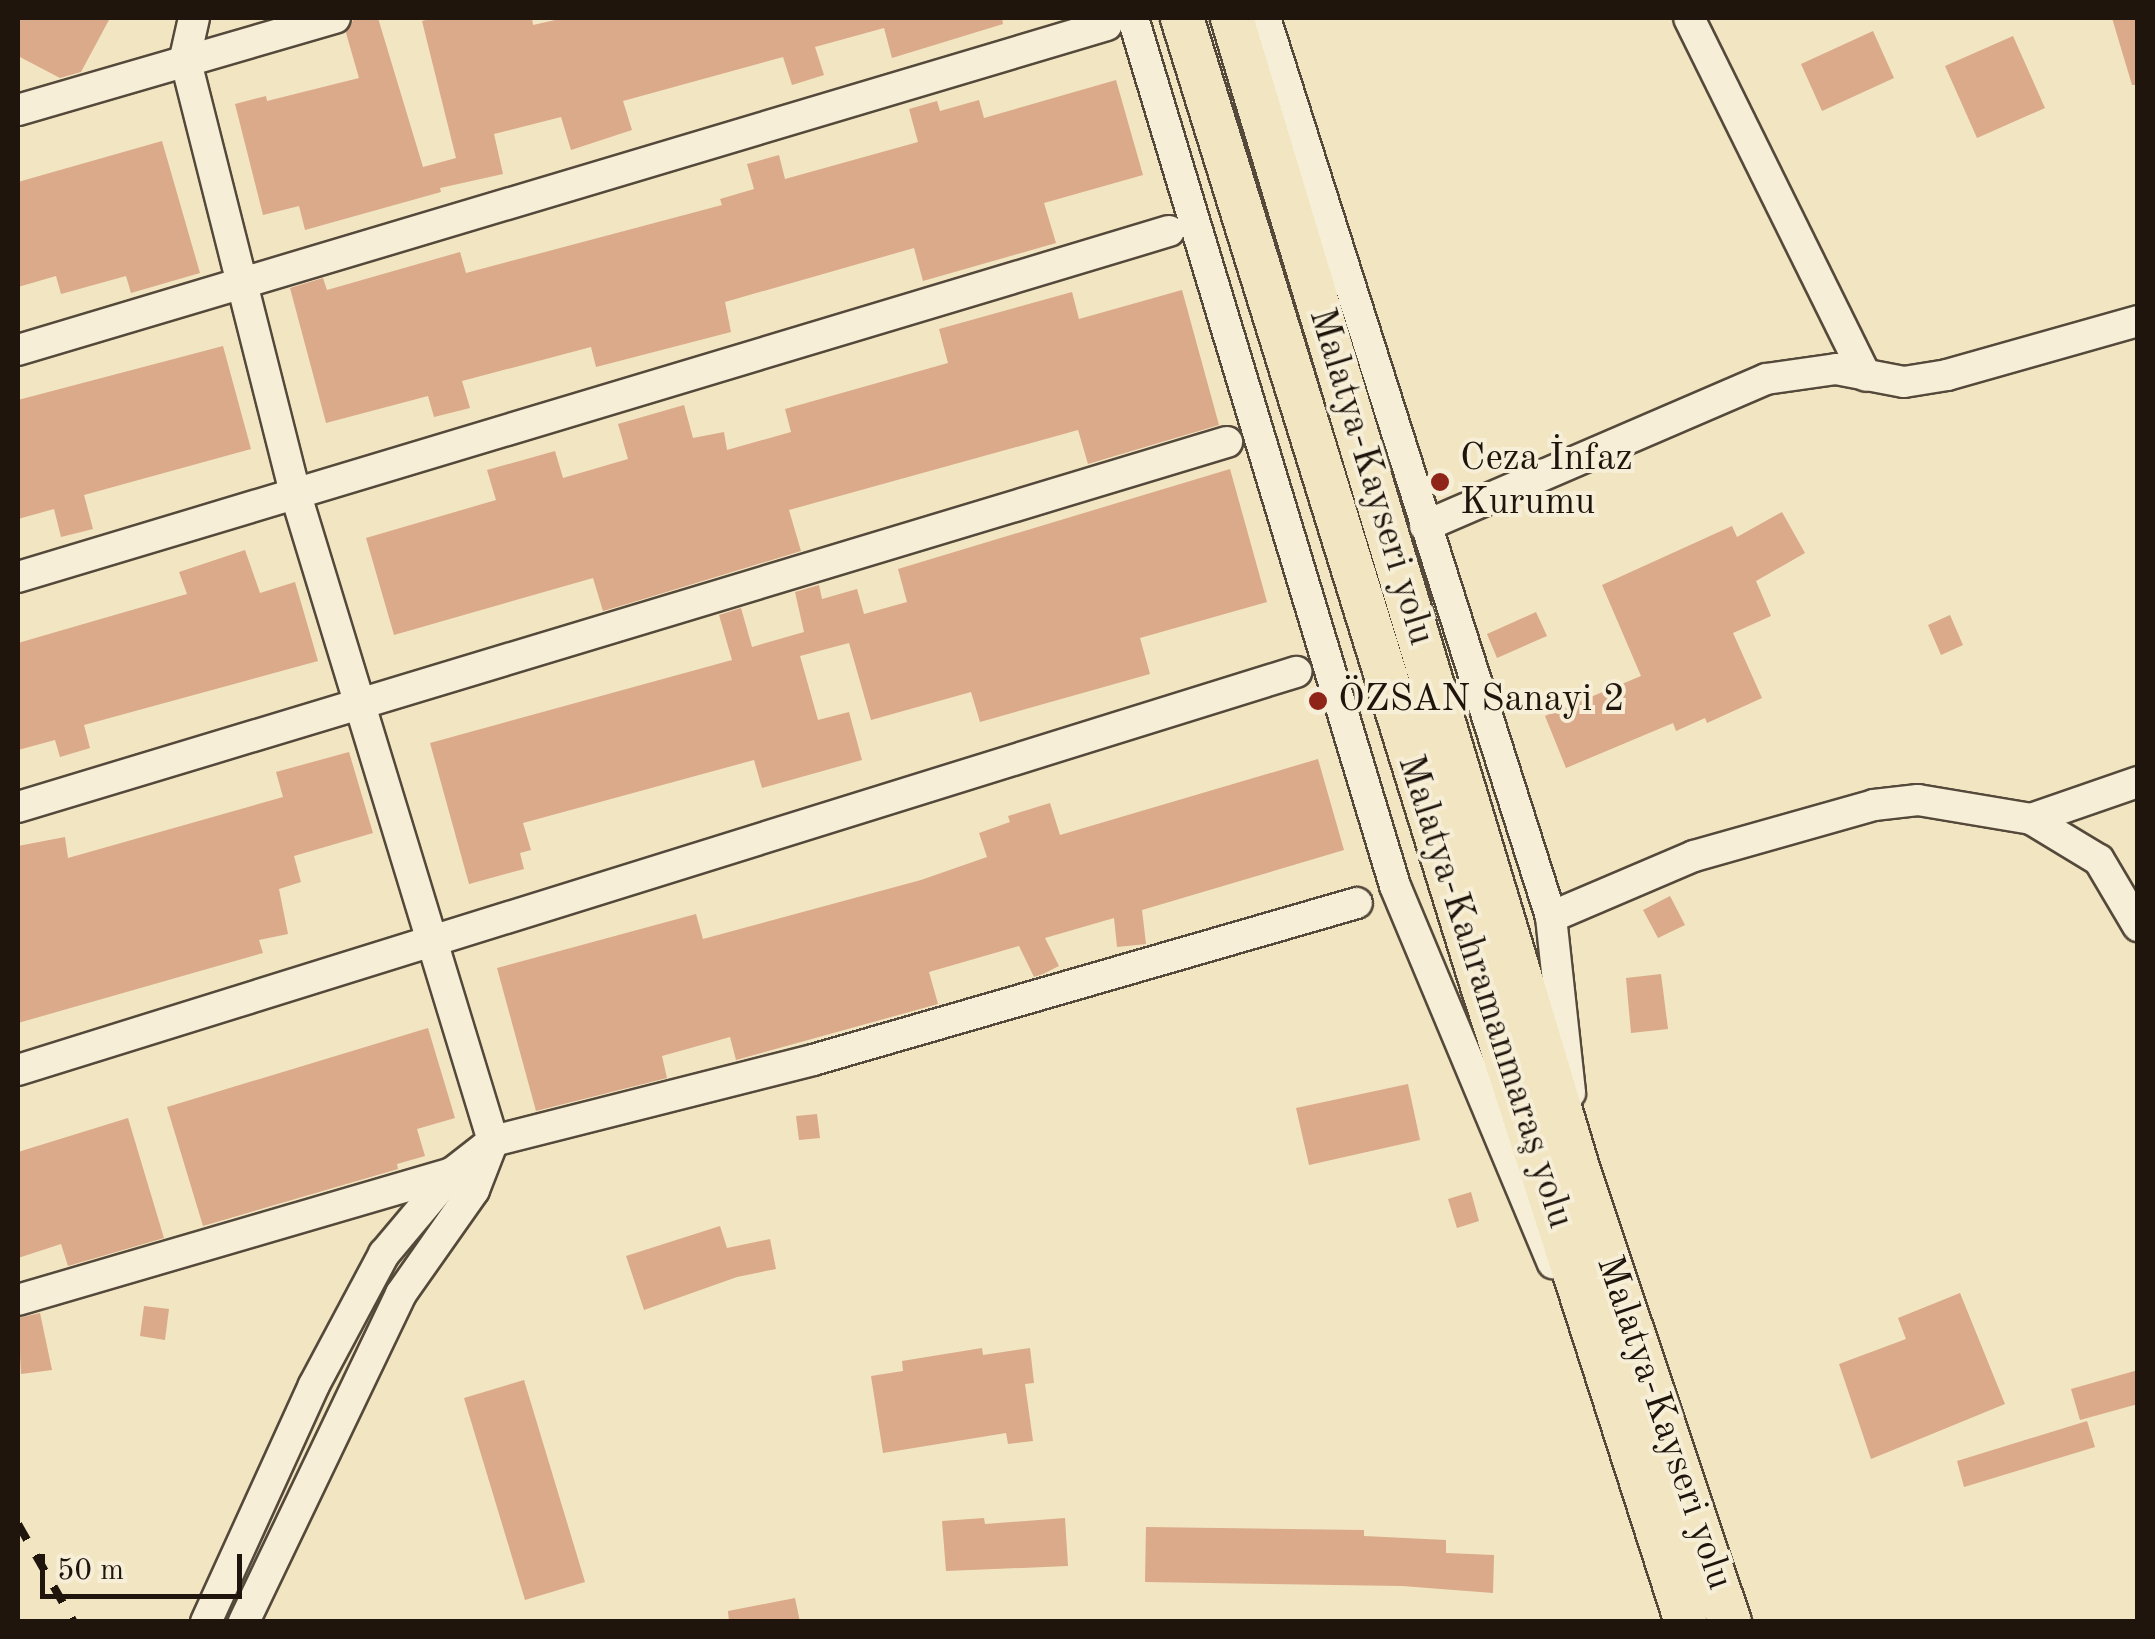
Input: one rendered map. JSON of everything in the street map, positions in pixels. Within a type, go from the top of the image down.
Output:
[{"type":"highway","name":"Malatya-Kahramanmaraş yolu","points":[[1182,18],[1686,1622]]},
{"type":"highway","name":"Malatya-Kayseri yolu","points":[[1232,18],[1579,1171],[1730,1622]]},
{"type":"street","points":[[194,18],[184,58],[295,492],[493,1141],[474,1190],[401,1294],[244,1622]]},
{"type":"street","points":[[18,110],[184,58],[334,18]]},
{"type":"street","points":[[1265,18],[1550,917],[1579,1171]]},
{"type":"street","points":[[1688,18],[1866,376]]},
{"type":"street","points":[[18,350],[1120,21],[1395,886],[1624,1432]]},
{"type":"street","points":[[18,577],[1170,231]]},
{"type":"street","points":[[1425,526],[1766,378],[1836,368],[1904,382],[1947,375],[2138,322]]},
{"type":"street","points":[[18,807],[1228,442]]},
{"type":"street","points":[[18,1070],[1296,672]]},
{"type":"street","points":[[2031,818],[2138,782]]},
{"type":"street","points":[[1550,917],[1694,856],[1874,805],[1918,800],[2031,818],[2099,860],[2138,926]]},
{"type":"street","points":[[206,1622],[314,1384],[384,1254],[452,1173],[493,1141],[813,1060],[1356,903]]},
{"type":"street","points":[[18,1300],[452,1173]]},
{"type":"building","points":[[18,18],[110,18],[81,72],[60,78],[18,56]]},
{"type":"building","points":[[378,18],[423,167],[456,158],[422,21],[434,18],[532,18],[533,25],[564,18],[1002,18],[1003,24],[892,58],[884,28],[815,47],[824,75],[792,85],[783,57],[623,101],[632,130],[571,150],[561,117],[494,134],[503,174],[440,188],[441,192],[305,230],[299,206],[263,215],[235,104],[266,96],[267,101],[359,78],[346,33],[353,20]]},
{"type":"building","points":[[2112,18],[2138,18],[2138,85],[2132,85]]},
{"type":"building","points":[[1873,31],[1894,78],[1822,111],[1801,64]]},
{"type":"building","points":[[2013,36],[2045,108],[1977,138],[1945,66]]},
{"type":"building","points":[[1116,80],[1143,175],[1044,203],[1056,243],[923,281],[914,248],[725,302],[731,332],[596,367],[591,347],[462,381],[470,408],[434,417],[428,396],[326,423],[290,288],[323,278],[327,290],[460,252],[466,273],[722,205],[720,199],[754,189],[747,164],[779,155],[785,179],[918,142],[909,109],[937,101],[940,111],[979,100],[984,118]]},
{"type":"building","points":[[162,141],[200,273],[131,293],[126,276],[61,294],[56,276],[18,287],[18,182]]},
{"type":"building","points":[[1182,290],[1219,425],[1088,464],[1078,430],[789,510],[801,551],[627,604],[603,611],[593,578],[394,635],[366,538],[496,500],[487,470],[555,451],[563,478],[628,459],[618,424],[684,405],[693,438],[724,432],[727,450],[791,432],[785,409],[948,363],[939,329],[1072,292],[1079,319]]},
{"type":"building","points":[[223,346],[251,449],[84,495],[93,529],[61,537],[54,509],[18,519],[18,400]]},
{"type":"building","points":[[1230,469],[1267,602],[1140,638],[1150,674],[980,722],[971,692],[871,720],[849,643],[800,656],[818,720],[849,712],[862,760],[762,788],[754,760],[523,823],[531,850],[520,853],[524,869],[469,884],[430,743],[732,660],[719,615],[741,608],[752,647],[804,632],[795,592],[819,585],[822,599],[857,589],[864,614],[907,602],[898,569]]},
{"type":"building","points":[[1782,512],[1805,553],[1756,581],[1771,616],[1733,633],[1762,698],[1707,723],[1705,718],[1676,731],[1673,723],[1566,768],[1545,716],[1641,676],[1602,585],[1732,526],[1737,537]]},
{"type":"building","points":[[245,550],[260,593],[295,582],[318,661],[84,725],[90,748],[60,757],[55,740],[18,750],[18,643],[187,594],[179,572]]},
{"type":"building","points":[[1536,612],[1547,636],[1497,658],[1487,634]]},
{"type":"building","points":[[1950,615],[1963,645],[1941,655],[1928,625]]},
{"type":"building","points":[[349,752],[373,833],[294,856],[301,882],[279,889],[288,934],[259,940],[263,953],[18,1023],[18,846],[65,837],[68,858],[283,797],[276,772]]},
{"type":"building","points":[[1318,759],[1344,850],[1142,910],[1146,944],[1117,947],[1114,918],[1045,938],[1059,966],[1043,974],[1034,977],[1019,946],[929,972],[938,1004],[736,1060],[730,1037],[662,1056],[667,1078],[536,1111],[497,968],[696,914],[703,939],[921,880],[987,857],[979,833],[1010,822],[1008,816],[1050,803],[1060,835]]},
{"type":"building","points":[[1670,896],[1685,925],[1658,938],[1643,910]]},
{"type":"building","points":[[1661,974],[1668,1029],[1631,1033],[1626,978]]},
{"type":"building","points":[[428,1028],[455,1118],[417,1129],[425,1156],[397,1164],[398,1169],[203,1226],[167,1107]]},
{"type":"building","points":[[1408,1084],[1420,1140],[1309,1165],[1296,1108]]},
{"type":"building","points":[[817,1114],[820,1138],[799,1140],[796,1116]]},
{"type":"building","points":[[128,1118],[164,1238],[68,1266],[61,1244],[18,1258],[18,1152]]},
{"type":"building","points":[[1471,1192],[1479,1221],[1457,1228],[1448,1199]]},
{"type":"building","points":[[720,1226],[727,1248],[770,1239],[776,1269],[737,1277],[644,1310],[626,1256]]},
{"type":"building","points":[[1960,1293],[2005,1404],[1871,1459],[1839,1364],[1906,1339],[1898,1318]]},
{"type":"building","points":[[144,1306],[169,1309],[165,1340],[140,1336]]},
{"type":"building","points":[[40,1313],[52,1370],[21,1374],[18,1318]]},
{"type":"building","points":[[982,1348],[983,1355],[1030,1348],[1034,1383],[1025,1384],[1033,1441],[1008,1444],[1006,1433],[883,1453],[871,1376],[903,1371],[902,1361]]},
{"type":"building","points":[[2138,1370],[2138,1404],[2080,1420],[2071,1389]]},
{"type":"building","points":[[524,1380],[585,1582],[525,1600],[464,1398]]},
{"type":"building","points":[[2087,1421],[2095,1447],[1964,1487],[1957,1461]]},
{"type":"building","points":[[984,1518],[985,1524],[1065,1518],[1068,1566],[946,1571],[942,1521]]},
{"type":"building","points":[[1146,1527],[1364,1530],[1364,1536],[1446,1540],[1446,1553],[1494,1555],[1493,1593],[1402,1586],[1145,1582]]},
{"type":"building","points":[[795,1598],[800,1622],[729,1622],[728,1611]]},
{"type":"railway","points":[[18,1524],[74,1622]]},
{"type":"place","name":"Ceza İnfaz Kurumu","points":[[1440,482]]},
{"type":"place","name":"ÖZSAN Sanayi 2","points":[[1318,701]]}]
